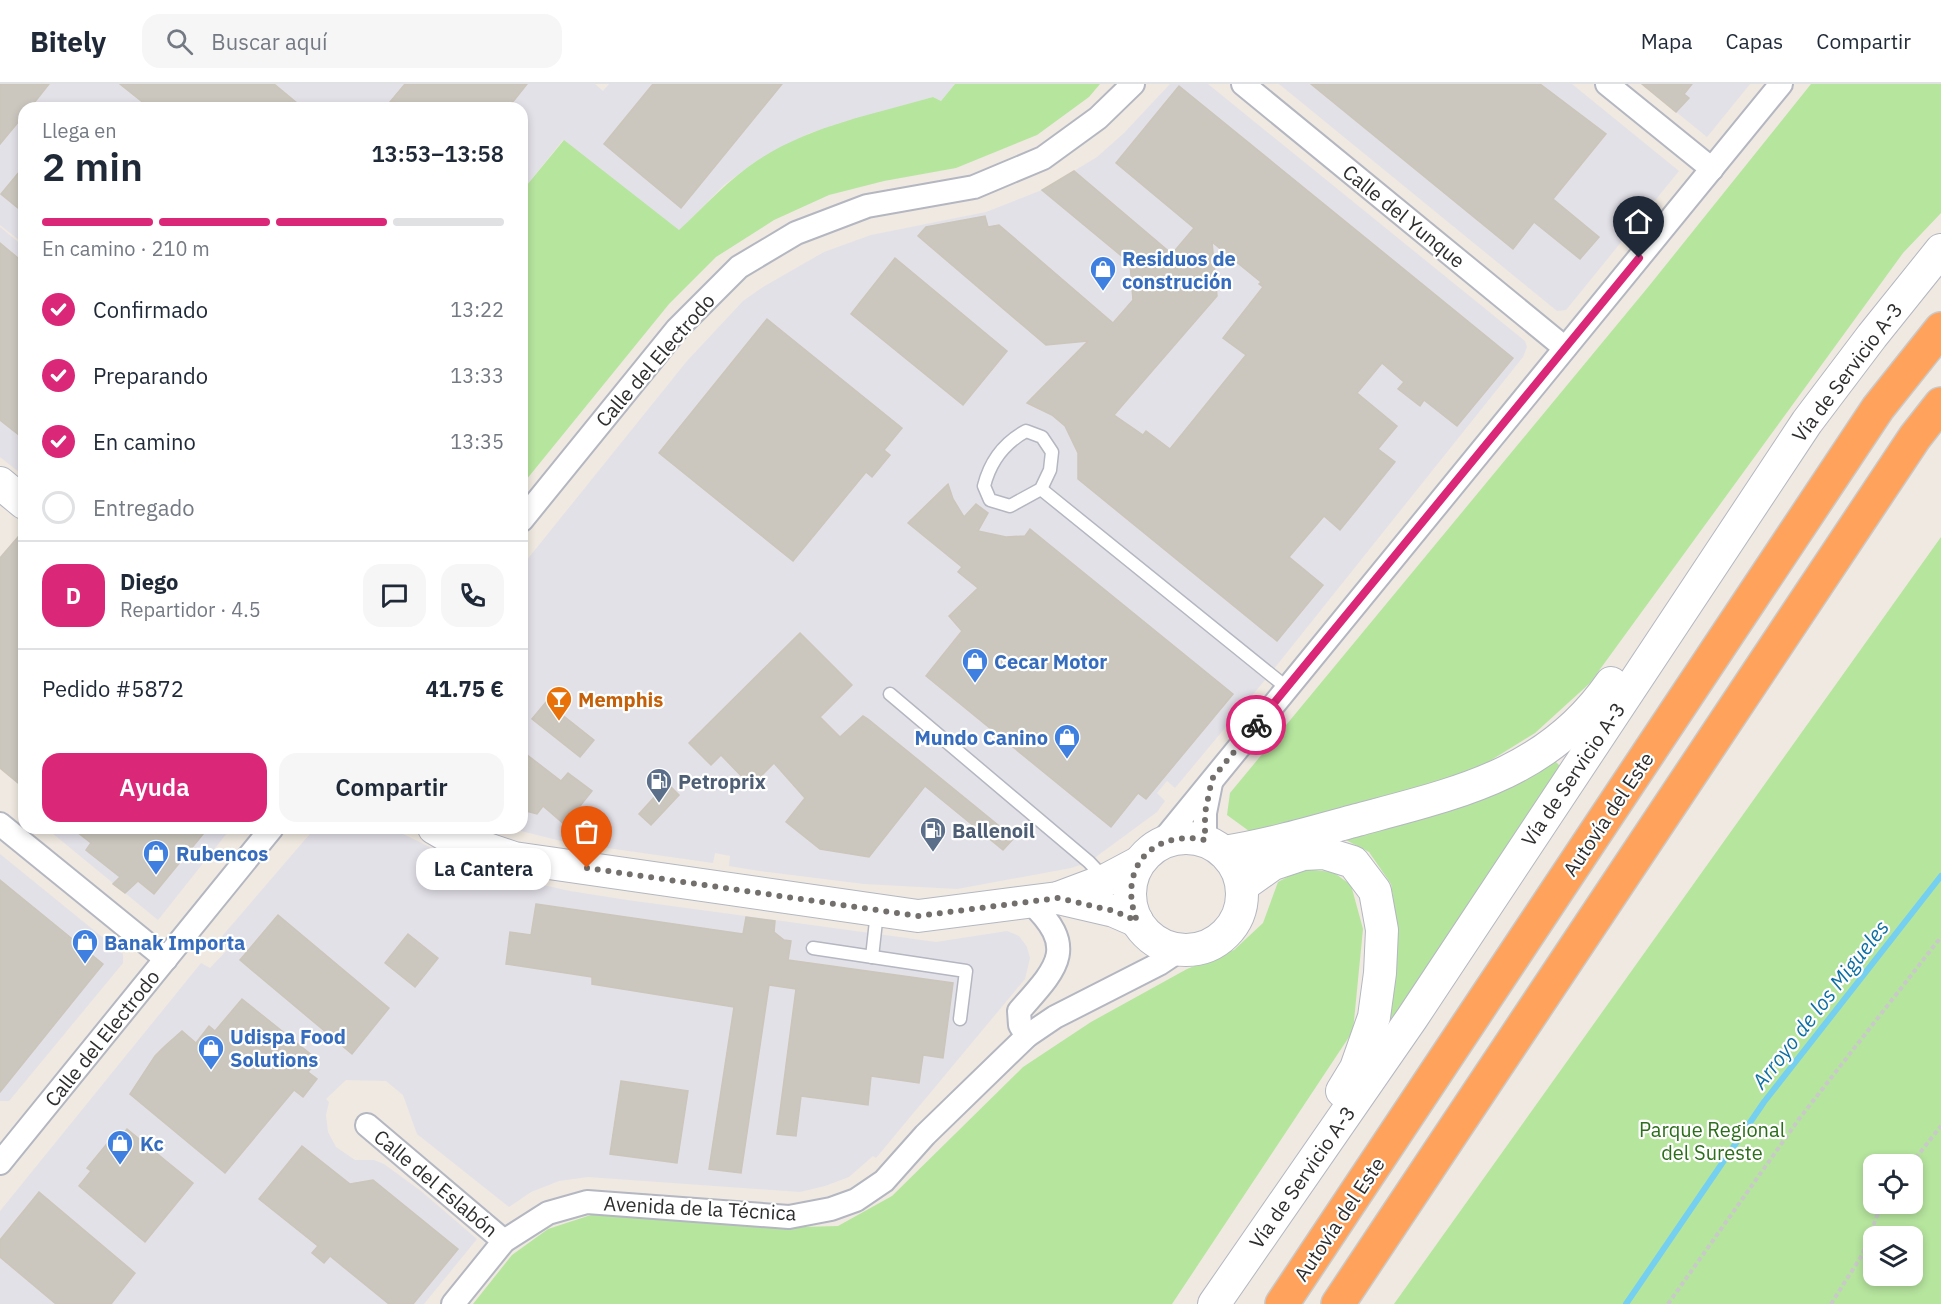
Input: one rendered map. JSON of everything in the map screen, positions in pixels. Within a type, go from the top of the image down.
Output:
[{"type":"highway","name":"Autovía del Este","points":[[1282,1304],[1878,408],[1941,329]]},
{"type":"highway","points":[[1338,1304],[1915,437],[1941,404]]},
{"type":"main road","name":"Vía de Servicio A-3","points":[[1214,1304],[1412,1018],[1807,422],[1941,250]]},
{"type":"main road","points":[[444,834],[514,858],[877,912],[918,916],[1044,900],[1106,880],[1174,838],[1190,837],[1215,846],[1272,843],[1438,799],[1504,775],[1550,747],[1594,708],[1746,487],[1807,422]]},
{"type":"main road","points":[[0,483],[18,498]]},
{"type":"main road","points":[[1149,854],[1130,892],[1137,921],[1148,935],[1163,945],[1180,950],[1205,947],[1227,933],[1237,919],[1242,903],[1242,886],[1236,867],[1215,846]]},
{"type":"main road","points":[[1242,886],[1273,864],[1303,854],[1324,853],[1353,862],[1375,891],[1382,930],[1380,973],[1374,1017],[1356,1068],[1319,1128],[1296,1186]]},
{"type":"main road","points":[[1044,900],[1114,911],[1137,921]]},
{"type":"street","name":"Calle del Electrodo","points":[[528,513],[677,329],[739,267],[796,232],[867,206],[974,187],[1043,158],[1098,118],[1133,84]]},
{"type":"street","name":"Calle del Yunque","points":[[1243,84],[1565,348]]},
{"type":"street","points":[[1607,84],[1712,169]]},
{"type":"street","points":[[1149,854],[1781,84]]},
{"type":"street","points":[[1212,779],[1205,813],[1215,846]]},
{"type":"street","points":[[0,824],[166,959]]},
{"type":"street","name":"Calle del Electrodo","points":[[0,1163],[7,1140],[166,959],[267,834]]},
{"type":"street","points":[[1027,1036],[1020,1024],[1019,1011],[1052,970],[1059,956],[1059,940],[1049,920],[1044,900]]},
{"type":"street","name":"Avenida de la Técnica","points":[[453,1304],[504,1241],[548,1213],[587,1202],[789,1217],[831,1209],[856,1200],[884,1181],[925,1135],[1027,1036],[1055,1017],[1160,964],[1180,950]]},
{"type":"street","name":"Calle del Eslabón","points":[[367,1125],[504,1241]]},
{"type":"lane","points":[[1026,431],[1042,437],[1052,452],[1050,470],[1041,489],[1010,506],[990,500],[984,486],[988,468],[1011,439],[1026,431]]},
{"type":"lane","points":[[1041,489],[1286,687]]},
{"type":"lane","points":[[890,694],[1089,862],[1106,880]]},
{"type":"lane","points":[[872,957],[877,912]]},
{"type":"lane","points":[[813,948],[966,971],[960,1018]]},
{"type":"path","points":[[1668,1304],[1799,1119],[1941,937]]},
{"type":"path","points":[[1919,1154],[1941,1126]]},
{"type":"path","points":[[1831,1304],[1862,1254],[1878,1214]]},
{"type":"shaded area","points":[[0,84],[595,84],[603,91],[609,84],[955,84],[941,101],[933,97],[810,133],[758,160],[724,185],[679,231],[563,140],[528,184],[528,102],[18,102],[18,239],[0,225]]},
{"type":"shaded area","points":[[1170,84],[1208,84],[1525,341],[1527,347],[1523,357],[1265,680],[1175,788],[1167,781],[1157,793],[1165,801],[1157,812],[1089,862],[1071,868],[957,889],[864,884],[753,870],[729,866],[730,856],[715,853],[713,863],[565,842],[528,833],[528,559],[687,361],[743,301],[824,252],[871,235],[986,212],[1042,190],[1097,157],[1124,133]]},
{"type":"shaded area","points":[[1279,84],[1572,84],[1679,171],[1566,310],[1557,311]]},
{"type":"shaded area","points":[[1642,84],[1750,84],[1707,137]]},
{"type":"shaded area","points":[[0,227],[18,242],[18,471],[0,457]]},
{"type":"shaded area","points":[[53,834],[226,834],[158,920]]},
{"type":"shaded area","points":[[310,834],[403,834],[460,862],[493,874],[570,891],[936,942],[1007,931],[1019,936],[1027,947],[1030,958],[1025,979],[876,1158],[873,1156],[849,1177],[825,1186],[800,1192],[588,1177],[559,1181],[531,1192],[509,1207],[417,1134],[403,1095],[386,1081],[346,1080],[326,1099],[329,1102],[326,1115],[328,1132],[336,1147],[355,1160],[374,1160],[384,1164],[421,1191],[477,1239],[424,1304],[0,1304],[0,1211],[201,963],[210,968],[227,950],[218,941]]},
{"type":"shaded area","points":[[0,854],[123,954],[123,963],[9,1101],[0,1101]]},
{"type":"green space","points":[[955,84],[1100,84],[1089,97],[1037,135],[956,168],[884,181],[829,195],[774,220],[716,257],[669,304],[528,478],[528,184],[564,140],[679,230],[737,176],[778,148],[799,138],[865,115],[933,97],[941,101]]},
{"type":"green space","points":[[1811,84],[1941,84],[1941,213],[1903,253],[1590,683],[1535,733],[1472,772],[1328,815],[1249,831],[1227,815],[1230,793],[1649,286]]},
{"type":"green space","name":"Parque Regional del Sureste","points":[[1941,537],[1941,1304],[1394,1304]]},
{"type":"green space","points":[[1554,760],[1562,768],[1394,1023],[1385,1018],[1398,935],[1391,884],[1369,852],[1344,839]]},
{"type":"green space","points":[[1302,869],[1333,872],[1351,885],[1363,929],[1353,1031],[1172,1304],[473,1304],[512,1255],[548,1229],[597,1213],[767,1228],[838,1226],[892,1196],[1023,1067],[1091,1022],[1187,969],[1234,950],[1263,923],[1278,882]]},
{"type":"building","points":[[0,84],[49,84],[35,102],[18,102],[18,122],[0,144]]},
{"type":"building","points":[[120,84],[274,84],[296,102],[142,102]]},
{"type":"building","points":[[405,84],[527,84],[513,102],[390,102]]},
{"type":"building","points":[[653,84],[782,84],[681,208],[604,144]]},
{"type":"building","points":[[1311,84],[1540,84],[1606,134],[1553,199],[1599,237],[1580,259],[1534,222],[1513,249]]},
{"type":"building","points":[[1642,84],[1692,84],[1684,94],[1689,98],[1676,112]]},
{"type":"building","points":[[1179,86],[1513,358],[1457,426],[1424,400],[1420,406],[1398,389],[1404,382],[1382,363],[1357,393],[1397,426],[1378,449],[1395,462],[1340,530],[1324,516],[1289,557],[1323,585],[1277,641],[1078,479],[1078,453],[1065,426],[1052,415],[1027,403],[1088,341],[1046,345],[918,236],[926,227],[985,216],[988,227],[999,225],[1113,323],[1133,300],[1130,263],[1042,190],[1074,171],[1172,254],[1194,228],[1116,163]],"holes":[[[1212,242],[1261,282],[1259,284],[1263,287],[1223,338],[1246,355],[1170,449],[1146,431],[1143,435],[1114,415],[1217,296]]]},
{"type":"building","points":[[18,173],[18,208],[1,194]]},
{"type":"building","points":[[0,243],[18,258],[18,434],[0,420]]},
{"type":"building","points":[[895,258],[1007,351],[963,405],[851,314]]},
{"type":"building","points":[[767,319],[902,428],[884,450],[890,455],[872,477],[866,472],[793,561],[659,453]]},
{"type":"building","points":[[948,484],[953,499],[964,517],[976,504],[988,513],[978,531],[1006,537],[1025,536],[1030,529],[1233,694],[1146,799],[1138,793],[1111,827],[926,676],[962,631],[949,616],[978,588],[958,572],[962,567],[908,523]]},
{"type":"building","points":[[18,537],[18,783],[0,768],[0,558]]},
{"type":"building","points":[[800,633],[852,685],[820,717],[840,737],[863,716],[868,719],[1014,838],[1003,850],[925,786],[869,857],[820,849],[786,822],[805,798],[774,763],[751,786],[721,755],[711,765],[689,743]]},
{"type":"building","points":[[546,702],[594,740],[580,757],[532,719]]},
{"type":"building","points":[[528,756],[561,781],[568,773],[592,791],[565,825],[543,806],[537,814],[528,812]]},
{"type":"building","name":"Petroprix","points":[[667,783],[679,795],[651,825],[639,814]]},
{"type":"building","points":[[80,834],[203,834],[154,894],[138,881],[125,893],[113,884],[120,877],[86,850],[91,843]]},
{"type":"building","points":[[0,880],[103,964],[0,1092]]},
{"type":"building","points":[[536,904],[743,934],[746,917],[775,921],[774,932],[784,940],[791,941],[788,960],[953,983],[943,1058],[923,1055],[919,1083],[871,1076],[868,1105],[801,1096],[796,1136],[777,1134],[796,989],[769,985],[741,1173],[709,1169],[734,1007],[592,984],[592,977],[506,964],[510,932],[531,935]]},
{"type":"building","points":[[278,915],[389,1008],[352,1054],[240,960]]},
{"type":"building","points":[[408,934],[438,958],[415,987],[385,963]]},
{"type":"building","points":[[242,999],[318,1060],[308,1072],[317,1079],[303,1097],[294,1090],[225,1173],[130,1094],[155,1056],[182,1031],[196,1043],[209,1026],[215,1031]]},
{"type":"building","points":[[621,1081],[688,1091],[677,1163],[610,1154]]},
{"type":"building","points":[[127,1129],[193,1183],[145,1242],[79,1186],[91,1171],[87,1168],[110,1140],[115,1144]]},
{"type":"building","points":[[302,1146],[350,1184],[373,1180],[458,1249],[413,1304],[389,1304],[330,1256],[324,1263],[312,1253],[318,1246],[259,1199]]},
{"type":"building","points":[[39,1192],[135,1273],[111,1304],[56,1304],[0,1257],[0,1240]]},
{"type":"waterway","name":"Arroyo de los Migueles","points":[[1626,1304],[1764,1102],[1941,876]]},
{"type":"way so far","points":[[587,868],[877,912],[918,916],[1058,898],[1114,911],[1137,921],[1130,892],[1132,877],[1138,863],[1148,852],[1174,838],[1190,837],[1205,840],[1205,813],[1212,779],[1256,725]]},
{"type":"place","name":"Residuos de construción","points":[[1103,292]]},
{"type":"place","name":"Cecar Motor","points":[[975,684]]},
{"type":"place","name":"Memphis","points":[[559,722]]},
{"type":"place","name":"Mundo Canino","points":[[1067,760]]},
{"type":"place","name":"Petroprix","points":[[659,804]]},
{"type":"place","name":"Ballenoil","points":[[933,853]]},
{"type":"place","name":"La Cantera","points":[[587,868]]},
{"type":"place","name":"Rubencos","points":[[156,876]]},
{"type":"place","name":"Banak Importa","points":[[85,965]]},
{"type":"place","name":"Udispa Food Solutions","points":[[211,1071]]},
{"type":"place","name":"Kc","points":[[120,1166]]},
{"type":"route","points":[[1256,725],[1639,258]]}]
